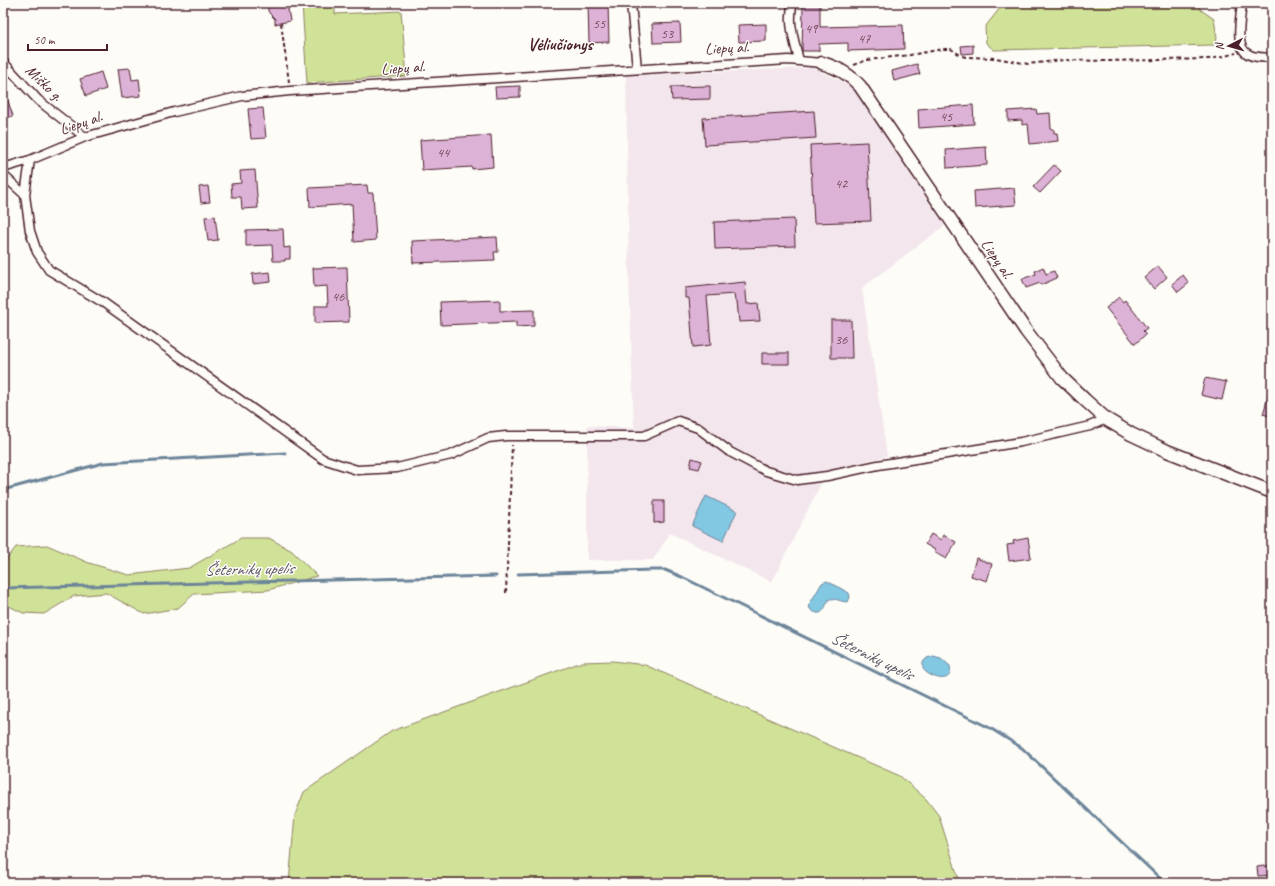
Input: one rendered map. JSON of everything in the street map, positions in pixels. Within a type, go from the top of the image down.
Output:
[{"type":"main road","name":"Liepų al.","points":[[822,63],[842,70],[860,86],[1026,331],[1062,378],[1085,400],[1106,419],[1131,434],[1167,451],[1272,492]]},
{"type":"street","points":[[631,3],[637,69]]},
{"type":"street","points":[[793,3],[790,12],[791,25],[799,61]]},
{"type":"street","points":[[1242,3],[1239,35],[1240,45],[1250,56],[1272,58]]},
{"type":"street","name":"Liepų al.","points":[[3,168],[30,160],[85,137],[174,112],[242,96],[290,91],[637,69],[799,61],[822,63]]},
{"type":"street","name":"Miško g.","points":[[3,62],[38,100],[85,137]]},
{"type":"street","points":[[30,160],[25,195],[30,231],[37,252],[49,270],[104,303],[323,459],[357,470],[397,468],[451,455],[488,438],[512,436],[644,436],[678,421],[698,428],[730,452],[766,471],[797,480],[827,476],[878,464],[1021,442],[1090,426],[1106,419]]},
{"type":"street","points":[[3,175],[25,195]]},
{"type":"path","points":[[281,23],[290,91]]},
{"type":"path","points":[[842,70],[866,60],[910,55],[943,49],[951,49],[966,57],[996,58],[1028,64],[1064,60],[1106,61],[1209,59],[1244,51]]},
{"type":"path","points":[[506,593],[512,436]]},
{"type":"shaded area","points":[[813,68],[852,86],[945,225],[862,288],[887,456],[827,471],[772,582],[670,533],[653,560],[587,560],[587,426],[634,428],[629,277],[626,75]]},
{"type":"green space","points":[[302,3],[335,3],[335,14],[401,11],[407,76],[307,83]]},
{"type":"green space","points":[[1004,3],[1197,3],[1201,10],[1214,19],[1217,38],[1215,45],[994,50],[986,43],[985,27]]},
{"type":"green space","points":[[241,538],[269,538],[292,551],[317,576],[268,590],[194,594],[178,608],[144,614],[106,593],[74,596],[44,614],[23,613],[3,603],[3,564],[16,547],[47,545],[89,563],[129,575],[189,568]]},
{"type":"green space","points":[[613,661],[645,665],[900,776],[926,799],[939,816],[960,883],[289,883],[295,815],[304,792],[392,731],[582,662]]},
{"type":"water","points":[[706,496],[737,511],[723,541],[692,526]]},
{"type":"water","points":[[827,581],[849,593],[850,597],[848,602],[829,599],[822,612],[814,612],[810,609],[809,605],[822,583]]},
{"type":"water","points":[[933,656],[941,658],[950,666],[950,672],[945,678],[931,675],[923,669],[923,662],[927,658]]},
{"type":"building","points":[[271,3],[287,3],[290,21],[275,24],[275,19],[268,11],[268,7]]},
{"type":"building","points":[[588,3],[608,3],[609,42],[589,43]]},
{"type":"building","points":[[803,5],[820,5],[820,27],[903,25],[904,49],[848,51],[848,43],[819,44],[819,51],[802,51]]},
{"type":"building","points":[[680,23],[681,42],[653,43],[652,24]]},
{"type":"building","points":[[766,24],[766,41],[739,42],[738,25]]},
{"type":"building","points":[[973,45],[973,53],[962,54],[961,46]]},
{"type":"building","points":[[917,64],[920,74],[894,81],[892,71]]},
{"type":"building","points":[[130,68],[132,80],[139,79],[141,96],[122,98],[118,69]]},
{"type":"building","points":[[101,72],[106,89],[86,96],[80,79]]},
{"type":"building","points":[[520,86],[520,97],[496,98],[495,87]]},
{"type":"building","points":[[710,86],[710,99],[672,100],[671,87]]},
{"type":"building","points":[[3,92],[5,92],[13,116],[3,119]]},
{"type":"building","points":[[973,105],[974,124],[919,128],[918,109]]},
{"type":"building","points":[[263,108],[266,138],[251,139],[248,109]]},
{"type":"building","points":[[1036,109],[1037,114],[1050,113],[1051,129],[1054,129],[1054,133],[1057,133],[1058,141],[1030,144],[1028,124],[1022,125],[1022,120],[1008,121],[1008,111]]},
{"type":"building","points":[[814,111],[816,138],[705,145],[703,118]]},
{"type":"building","points":[[491,135],[493,167],[422,170],[420,140]]},
{"type":"building","points":[[867,142],[871,221],[814,223],[810,145]]},
{"type":"building","points":[[986,147],[987,165],[947,168],[946,150]]},
{"type":"building","points":[[1054,165],[1061,171],[1040,193],[1033,187]]},
{"type":"building","points":[[255,170],[258,208],[242,209],[241,197],[232,197],[231,184],[241,183],[240,171]]},
{"type":"building","points":[[367,185],[368,193],[373,193],[376,240],[354,242],[352,204],[310,207],[309,188]]},
{"type":"building","points":[[208,186],[210,202],[201,203],[199,187]]},
{"type":"building","points":[[1014,188],[1016,205],[975,208],[974,191]]},
{"type":"building","points":[[215,216],[218,240],[208,241],[205,217]]},
{"type":"building","points":[[794,219],[795,246],[715,249],[714,222]]},
{"type":"building","points":[[283,229],[284,248],[290,247],[290,259],[285,259],[285,261],[273,261],[272,245],[246,246],[246,230]]},
{"type":"building","points":[[497,237],[498,252],[494,252],[495,260],[413,263],[412,241]]},
{"type":"building","points":[[1158,266],[1167,277],[1154,289],[1144,278]]},
{"type":"building","points":[[347,267],[349,322],[315,323],[315,306],[328,306],[327,286],[314,287],[313,268]]},
{"type":"building","points":[[1043,267],[1046,274],[1054,271],[1057,278],[1041,285],[1040,283],[1026,288],[1022,279],[1036,274],[1035,271]]},
{"type":"building","points":[[270,272],[271,282],[253,284],[252,274]]},
{"type":"building","points":[[1183,275],[1189,283],[1178,292],[1172,284]]},
{"type":"building","points":[[745,282],[747,304],[758,303],[760,321],[739,322],[737,301],[735,301],[734,294],[707,296],[711,345],[693,347],[689,298],[685,298],[685,288]]},
{"type":"building","points":[[1119,297],[1123,302],[1125,300],[1147,328],[1143,331],[1146,334],[1135,344],[1106,308]]},
{"type":"building","points":[[500,300],[500,311],[534,310],[534,326],[516,327],[516,322],[441,325],[440,302]]},
{"type":"building","points":[[831,320],[851,320],[852,358],[831,358]]},
{"type":"building","points":[[762,353],[789,353],[789,364],[762,364]]},
{"type":"building","points":[[1205,378],[1226,382],[1222,400],[1201,395]]},
{"type":"building","points":[[1270,390],[1272,390],[1272,417],[1263,414]]},
{"type":"building","points":[[692,458],[702,461],[699,469],[690,467]]},
{"type":"building","points":[[654,501],[664,501],[664,522],[654,523]]},
{"type":"building","points":[[931,534],[941,540],[943,535],[956,542],[946,559],[934,552],[935,550],[925,544]]},
{"type":"building","points":[[1028,538],[1031,558],[1009,561],[1007,545],[1014,544],[1013,541]]},
{"type":"building","points":[[976,558],[992,564],[987,581],[971,576]]},
{"type":"building","points":[[1272,865],[1272,875],[1258,876],[1257,867]]},
{"type":"waterway","points":[[3,490],[103,463],[285,453]]},
{"type":"waterway","name":"Šeternikų upelis","points":[[518,574],[665,570],[682,577],[990,728],[1022,748],[1165,883]]},
{"type":"waterway","name":"Šeternikų upelis","points":[[3,588],[496,576]]},
{"type":"district","name":"Vėliučionys","points":[[560,44]]}]
